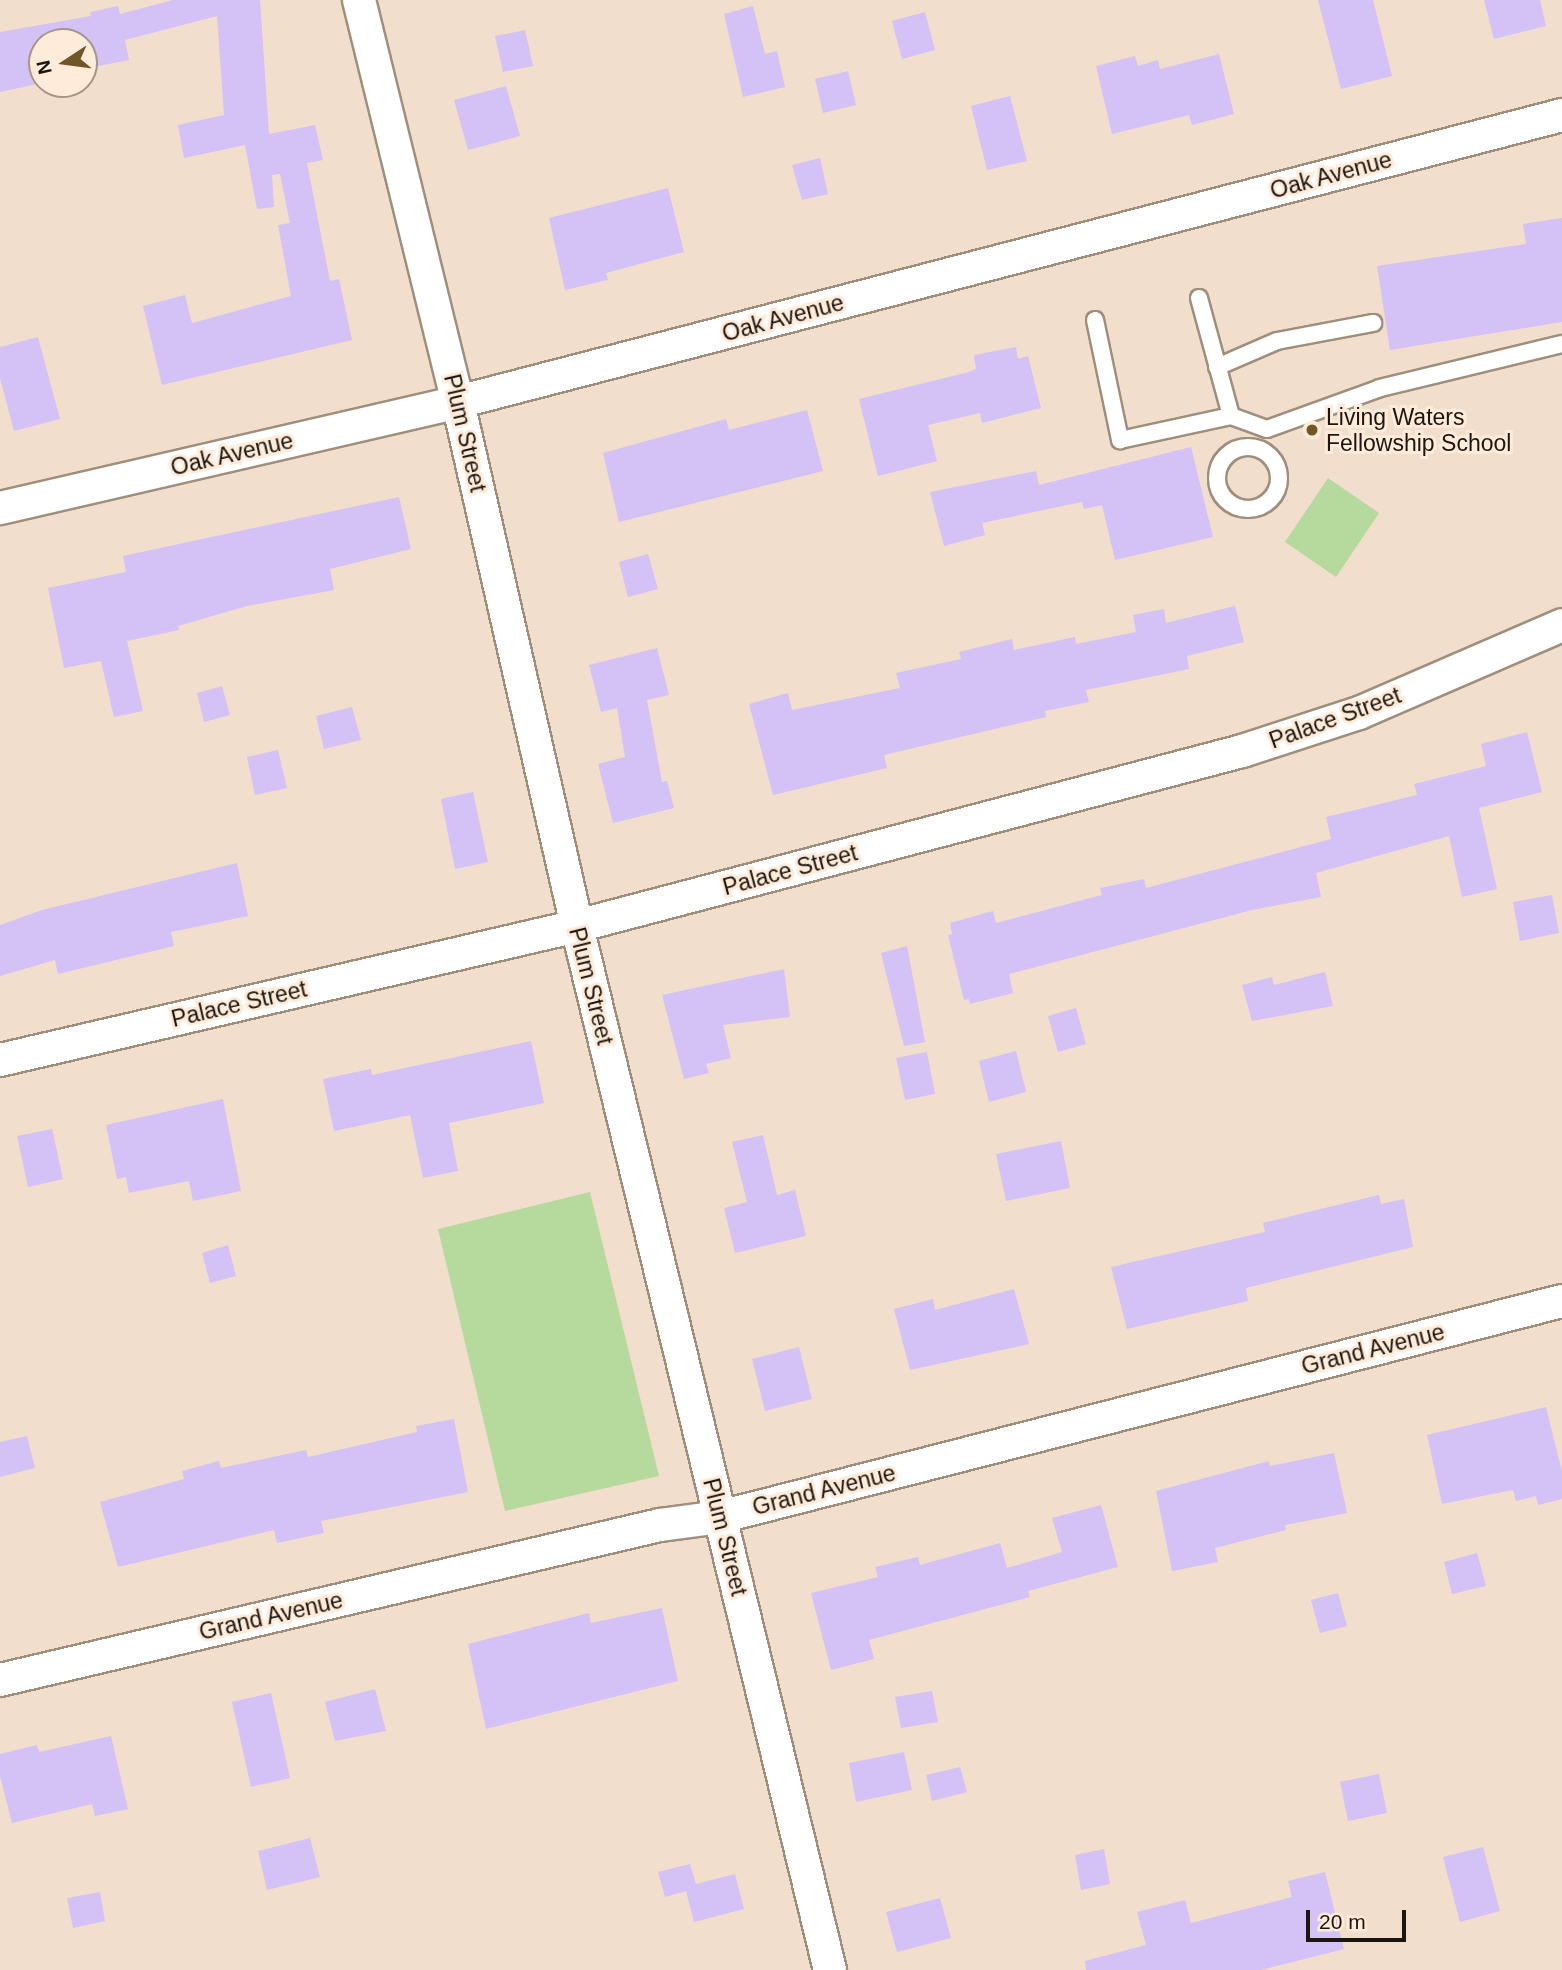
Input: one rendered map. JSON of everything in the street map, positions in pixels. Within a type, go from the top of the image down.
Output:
[{"type":"street","name":"Plum Street","points":[[359,0],[458,402],[577,926],[830,1970]]},
{"type":"street","name":"Oak Avenue","points":[[0,508],[458,402],[1562,115]]},
{"type":"street","name":"Palace Street","points":[[0,1060],[577,926],[1242,751],[1359,713],[1562,625]]},
{"type":"street","name":"Grand Avenue","points":[[0,1680],[660,1525],[720,1517],[1562,1301]]},
{"type":"lane","points":[[1199,298],[1231,416]]},
{"type":"lane","points":[[1095,320],[1121,439],[1231,416],[1267,429],[1380,388],[1562,344]]},
{"type":"lane","points":[[1217,367],[1277,341],[1373,323]]},
{"type":"lane","points":[[1258,447],[1267,429]]},
{"type":"lane","points":[[1258,447],[1277,464],[1278,490],[1259,508],[1235,507],[1219,491],[1218,468],[1233,450],[1258,447]]},
{"type":"green space","points":[[1328,478],[1379,513],[1336,577],[1285,542]]},
{"type":"green space","points":[[590,1192],[659,1476],[505,1511],[438,1229]]},
{"type":"building","points":[[173,0],[260,0],[269,134],[315,125],[323,160],[307,163],[330,281],[339,279],[352,340],[162,385],[143,306],[185,295],[192,323],[291,296],[278,225],[290,223],[280,174],[272,175],[274,207],[257,209],[245,145],[184,158],[178,125],[224,115],[217,16],[125,40],[129,60],[98,66],[98,28],[28,28],[28,86],[0,92],[0,32],[91,16],[90,12],[118,6],[120,14]]},
{"type":"building","points":[[1318,0],[1373,0],[1392,76],[1341,89]]},
{"type":"building","points":[[1484,0],[1540,0],[1546,26],[1494,39]]},
{"type":"building","points":[[753,6],[765,54],[777,51],[785,87],[743,97],[724,14]]},
{"type":"building","points":[[925,12],[935,50],[902,59],[892,21]]},
{"type":"building","points":[[525,30],[533,66],[503,72],[495,36]]},
{"type":"building","points":[[1219,54],[1234,114],[1192,125],[1189,115],[1112,134],[1096,66],[1135,56],[1138,66],[1158,60],[1160,69]]},
{"type":"building","points":[[848,71],[856,105],[823,113],[815,79]]},
{"type":"building","points":[[506,86],[520,136],[468,150],[454,100]]},
{"type":"building","points":[[1010,96],[1027,161],[987,170],[971,106]]},
{"type":"building","points":[[820,158],[828,194],[802,200],[792,165]]},
{"type":"building","points":[[668,188],[684,252],[606,273],[608,280],[565,290],[549,218]]},
{"type":"building","points":[[1562,218],[1562,322],[1390,350],[1377,266],[1526,244],[1523,224]]},
{"type":"building","points":[[38,337],[60,419],[14,431],[0,378],[0,347]]},
{"type":"building","points":[[1016,347],[1018,359],[1028,356],[1041,408],[982,423],[980,413],[928,425],[937,461],[878,476],[859,399],[969,372],[976,369],[974,355]]},
{"type":"building","points":[[807,410],[823,471],[619,522],[603,453],[726,419],[729,430]]},
{"type":"building","points":[[1191,447],[1213,537],[1115,560],[1102,505],[1084,509],[1082,502],[982,523],[985,535],[944,546],[930,492],[1036,471],[1039,485]]},
{"type":"building","points":[[399,497],[411,549],[330,569],[334,590],[247,606],[178,626],[179,630],[127,641],[143,711],[114,717],[101,661],[64,668],[48,588],[126,572],[123,556]]},
{"type":"building","points":[[648,554],[658,589],[628,597],[619,562]]},
{"type":"building","points":[[1235,606],[1244,642],[1187,656],[1189,669],[1086,690],[1089,702],[1045,711],[1046,717],[884,755],[887,768],[773,795],[749,704],[788,693],[792,710],[900,688],[896,673],[961,659],[959,652],[1012,639],[1014,650],[1075,637],[1076,644],[1136,632],[1133,615],[1164,609],[1166,623]]},
{"type":"building","points":[[657,648],[669,695],[647,700],[662,782],[667,781],[674,808],[613,823],[598,764],[625,757],[617,708],[601,712],[589,665]]},
{"type":"building","points":[[222,686],[230,715],[204,722],[197,693]]},
{"type":"building","points":[[352,707],[361,740],[324,749],[316,716]]},
{"type":"building","points":[[1527,732],[1542,792],[1479,808],[1497,889],[1462,897],[1449,836],[1316,873],[1321,897],[1252,910],[1009,974],[1013,993],[970,1004],[969,999],[964,1000],[948,935],[952,934],[950,923],[993,911],[996,923],[1102,895],[1100,888],[1144,879],[1146,888],[1331,839],[1326,817],[1417,795],[1414,784],[1486,766],[1481,744]]},
{"type":"building","points":[[278,750],[287,788],[255,795],[247,757]]},
{"type":"building","points":[[473,792],[488,862],[455,869],[441,799]]},
{"type":"building","points":[[237,863],[248,916],[171,932],[174,946],[58,974],[55,960],[0,976],[0,925],[42,910]]},
{"type":"building","points":[[1552,895],[1559,933],[1520,941],[1513,902]]},
{"type":"building","points":[[907,946],[925,1042],[904,1046],[881,953]]},
{"type":"building","points":[[784,969],[790,1017],[723,1025],[731,1058],[706,1064],[709,1073],[684,1079],[662,995]]},
{"type":"building","points":[[1325,972],[1333,1006],[1252,1021],[1242,985],[1272,977],[1274,985]]},
{"type":"building","points":[[1076,1008],[1086,1044],[1058,1052],[1048,1016]]},
{"type":"building","points":[[531,1041],[544,1103],[449,1123],[458,1171],[423,1178],[410,1115],[334,1131],[323,1079],[371,1069],[372,1075]]},
{"type":"building","points":[[1016,1051],[1026,1092],[989,1102],[979,1061]]},
{"type":"building","points":[[927,1052],[935,1094],[905,1100],[896,1058]]},
{"type":"building","points":[[223,1099],[241,1191],[193,1201],[189,1181],[129,1193],[126,1177],[117,1179],[106,1125]]},
{"type":"building","points":[[52,1129],[63,1179],[28,1187],[17,1136]]},
{"type":"building","points":[[763,1135],[777,1195],[795,1190],[806,1236],[735,1253],[724,1208],[747,1202],[732,1142]]},
{"type":"building","points":[[1061,1141],[1070,1188],[1006,1201],[996,1154]]},
{"type":"building","points":[[1379,1195],[1381,1204],[1404,1199],[1413,1247],[1246,1288],[1248,1301],[1127,1329],[1111,1267],[1265,1232],[1263,1223]]},
{"type":"building","points":[[228,1245],[236,1276],[210,1283],[202,1253]]},
{"type":"building","points":[[1014,1289],[1029,1344],[910,1370],[894,1309],[933,1299],[935,1310]]},
{"type":"building","points":[[799,1347],[812,1399],[765,1411],[752,1359]]},
{"type":"building","points":[[1546,1407],[1562,1472],[1562,1499],[1538,1505],[1536,1496],[1516,1501],[1513,1490],[1442,1504],[1427,1435]]},
{"type":"building","points":[[454,1419],[468,1492],[321,1521],[324,1533],[277,1543],[274,1530],[118,1567],[100,1502],[184,1479],[182,1471],[219,1461],[221,1468],[306,1450],[308,1457],[417,1432],[416,1426]]},
{"type":"building","points":[[27,1436],[35,1468],[0,1477],[0,1442]]},
{"type":"building","points":[[1334,1453],[1347,1513],[1285,1525],[1286,1530],[1215,1548],[1218,1562],[1172,1571],[1156,1491],[1269,1461],[1270,1466]]},
{"type":"building","points":[[1101,1505],[1118,1567],[1028,1591],[1030,1597],[869,1640],[874,1659],[831,1670],[811,1593],[878,1577],[875,1567],[918,1557],[920,1565],[1000,1543],[1007,1568],[1062,1552],[1052,1518]]},
{"type":"building","points":[[1477,1553],[1486,1586],[1452,1594],[1444,1562]]},
{"type":"building","points":[[1338,1593],[1347,1626],[1320,1633],[1311,1600]]},
{"type":"building","points":[[662,1608],[678,1681],[486,1729],[468,1644],[589,1613],[591,1623]]},
{"type":"building","points":[[375,1689],[386,1731],[335,1741],[325,1702]]},
{"type":"building","points":[[932,1691],[938,1722],[901,1728],[895,1697]]},
{"type":"building","points":[[271,1693],[290,1778],[251,1787],[232,1702]]},
{"type":"building","points":[[111,1736],[128,1809],[95,1816],[92,1804],[12,1823],[0,1776],[0,1754],[37,1745],[39,1752]]},
{"type":"building","points":[[904,1752],[912,1790],[856,1802],[849,1763]]},
{"type":"building","points":[[960,1767],[967,1792],[932,1801],[926,1775]]},
{"type":"building","points":[[1379,1774],[1387,1813],[1348,1821],[1340,1782]]},
{"type":"building","points":[[310,1838],[320,1877],[267,1890],[258,1851]]},
{"type":"building","points":[[1483,1847],[1500,1911],[1460,1922],[1443,1857]]},
{"type":"building","points":[[1104,1849],[1110,1884],[1081,1890],[1075,1855]]},
{"type":"building","points":[[690,1864],[696,1884],[735,1874],[744,1909],[694,1922],[686,1891],[665,1897],[658,1872]]},
{"type":"building","points":[[1325,1872],[1344,1949],[1261,1970],[1086,1970],[1085,1961],[1146,1945],[1137,1912],[1185,1900],[1191,1923],[1292,1897],[1288,1881]]},
{"type":"building","points":[[100,1892],[105,1921],[73,1928],[67,1898]]},
{"type":"building","points":[[940,1898],[951,1938],[897,1952],[886,1912]]},
{"type":"place","name":"Living Waters Fellowship School","points":[[1312,430]]}]
